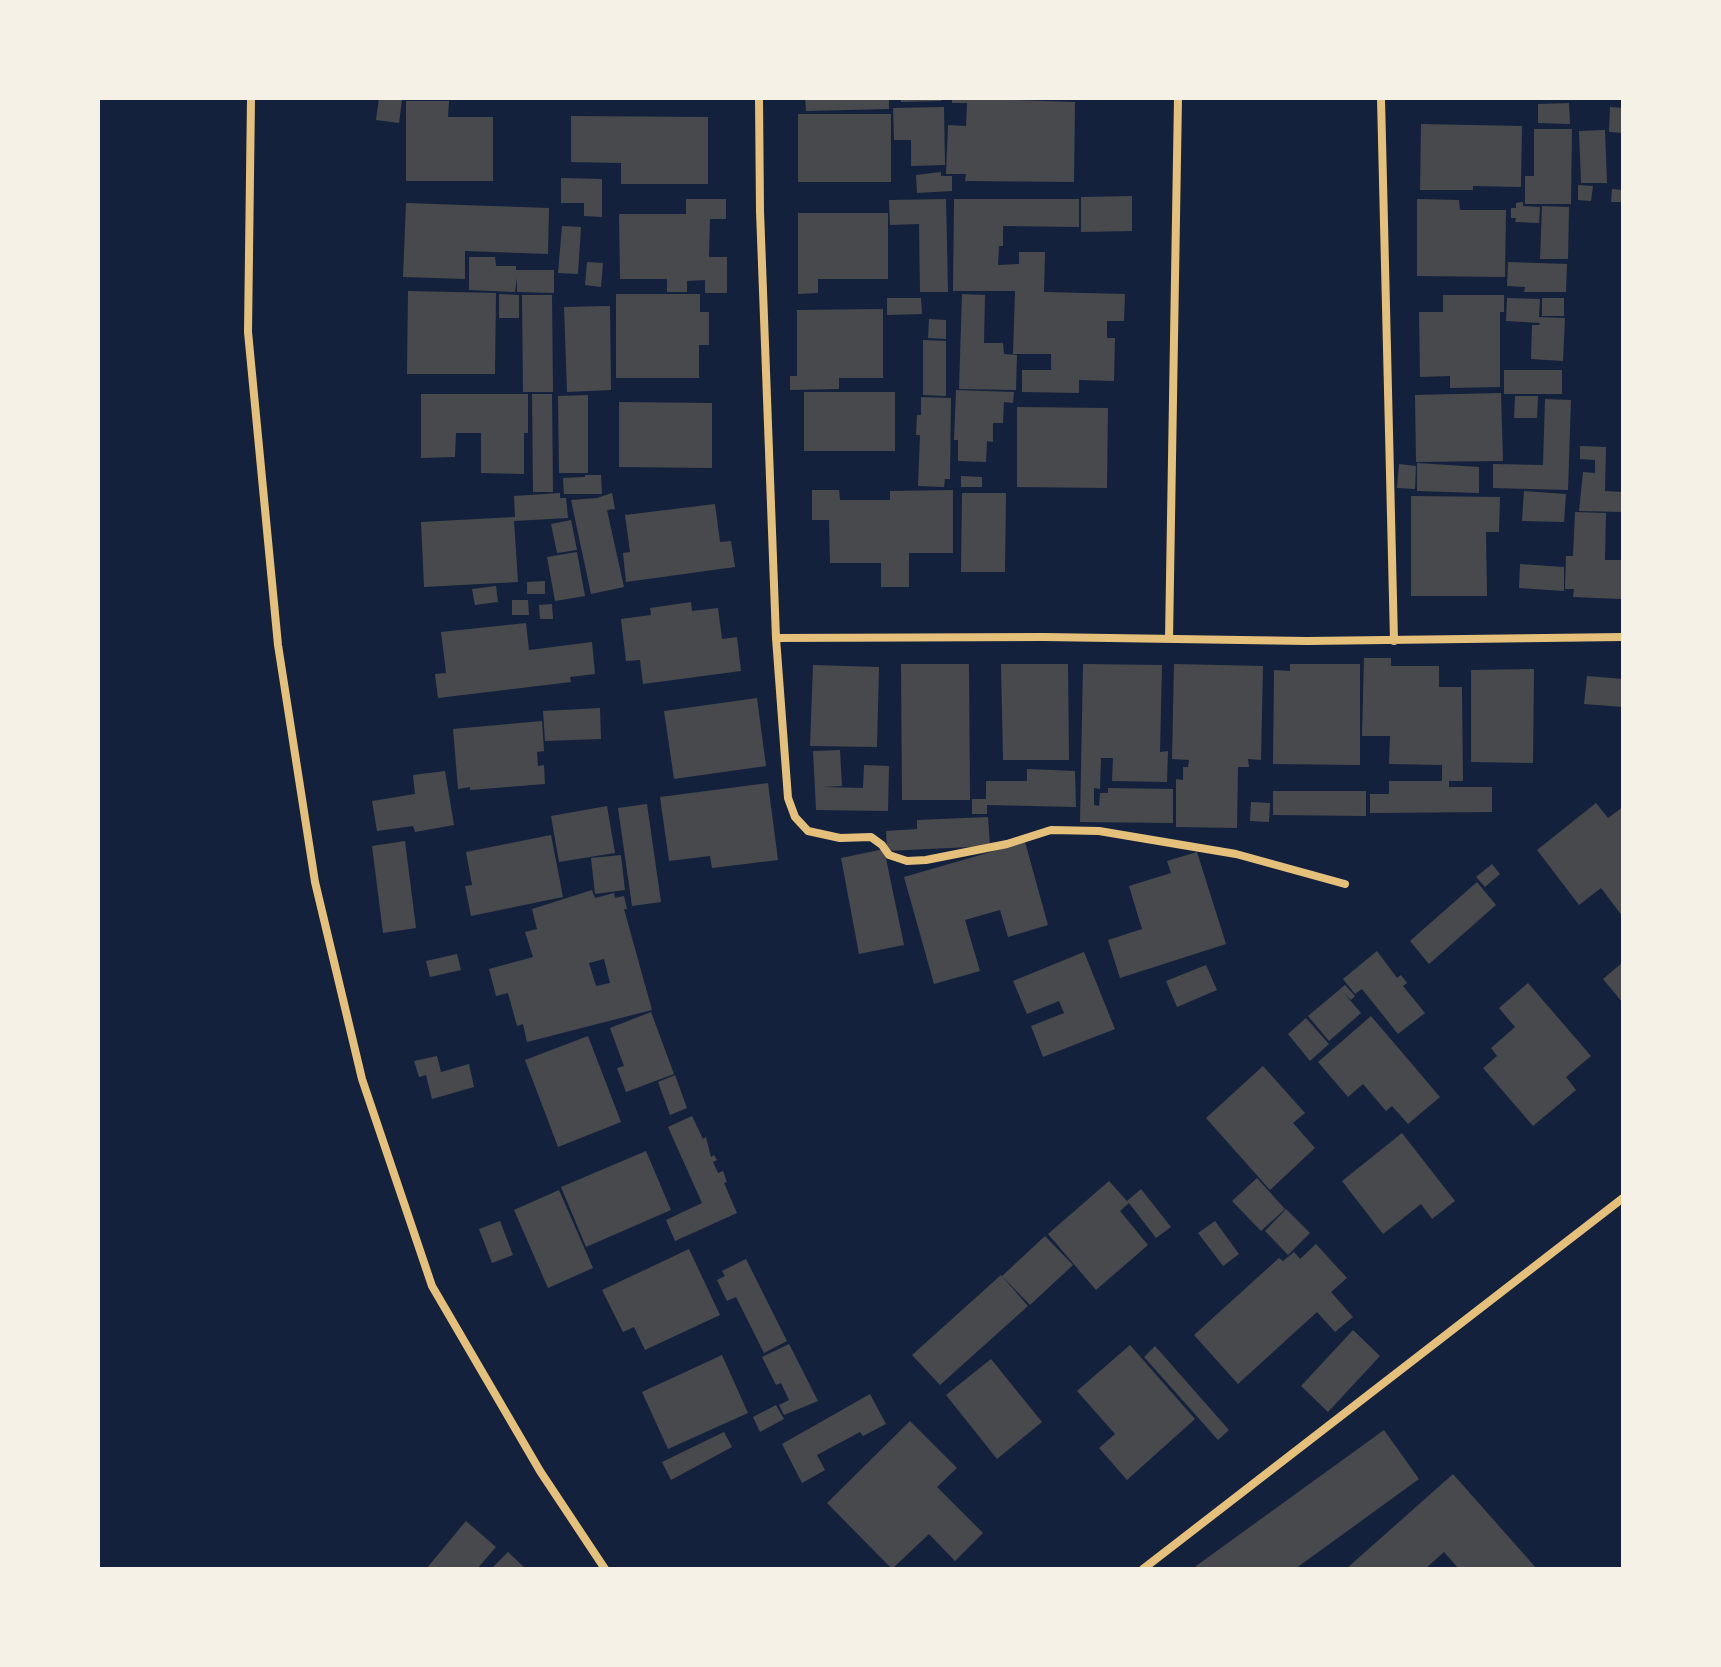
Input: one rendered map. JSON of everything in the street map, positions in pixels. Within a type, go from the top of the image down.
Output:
[{"type":"street","points":[[251,98],[248,332],[278,645],[315,882],[362,1079],[432,1286],[540,1471],[605,1569]]},
{"type":"street","points":[[759,98],[761,243],[776,638],[788,798],[795,817],[808,831],[840,838],[871,837],[889,855],[907,861],[1007,844],[1051,830],[1099,831],[1236,854],[1345,884]]},
{"type":"street","points":[[1169,639],[1178,98]]},
{"type":"street","points":[[1381,98],[1394,641]]},
{"type":"street","points":[[776,638],[1394,641],[1623,637]]},
{"type":"street","points":[[1143,1569],[1623,1198]]},
{"type":"building","points":[[379,98],[402,100],[399,123],[376,120]]},
{"type":"building","points":[[805,98],[889,98],[889,109],[806,111]]},
{"type":"building","points":[[901,98],[941,98],[941,101],[901,102]]},
{"type":"building","points":[[952,98],[1075,102],[1074,182],[965,181],[966,174],[946,174],[948,125],[966,126],[967,103],[952,103]]},
{"type":"building","points":[[406,101],[449,101],[448,117],[493,117],[493,181],[406,181]]},
{"type":"building","points":[[1569,103],[1570,124],[1538,123],[1538,104]]},
{"type":"building","points":[[944,107],[945,165],[911,166],[911,140],[894,140],[893,108]]},
{"type":"building","points":[[1610,107],[1623,108],[1623,133],[1609,132]]},
{"type":"building","points":[[798,114],[891,114],[891,182],[798,182]]},
{"type":"building","points":[[571,116],[708,117],[708,184],[621,184],[621,163],[571,162]]},
{"type":"building","points":[[1421,124],[1522,126],[1521,187],[1473,186],[1473,190],[1420,190]]},
{"type":"building","points":[[1534,129],[1572,129],[1571,204],[1525,204],[1525,176],[1534,176]]},
{"type":"building","points":[[1605,130],[1607,183],[1581,183],[1579,131]]},
{"type":"building","points":[[941,172],[941,176],[952,176],[952,191],[917,193],[916,175]]},
{"type":"building","points":[[561,178],[602,179],[602,217],[584,216],[584,203],[561,203]]},
{"type":"building","points":[[1578,185],[1593,186],[1591,201],[1578,200]]},
{"type":"building","points":[[1612,189],[1623,190],[1623,202],[1611,202]]},
{"type":"building","points":[[1132,196],[1132,231],[1081,232],[1081,197]]},
{"type":"building","points":[[686,199],[726,199],[726,219],[710,219],[709,257],[727,257],[727,293],[705,293],[705,280],[687,281],[687,292],[667,292],[667,279],[620,279],[619,214],[686,214]]},
{"type":"building","points":[[946,199],[948,292],[920,292],[919,224],[890,225],[889,200]]},
{"type":"building","points":[[954,199],[1079,199],[1079,227],[1003,226],[1003,246],[999,246],[998,265],[1019,264],[1019,252],[1045,252],[1044,292],[1125,294],[1124,321],[1107,321],[1107,338],[1115,338],[1114,381],[1079,380],[1079,393],[1022,392],[1022,370],[1051,370],[1051,354],[1013,354],[1015,291],[953,291]]},
{"type":"building","points":[[1417,199],[1459,200],[1460,210],[1506,210],[1505,277],[1417,276]]},
{"type":"building","points":[[1523,202],[1523,206],[1540,207],[1539,223],[1515,222],[1516,218],[1511,218],[1511,208]]},
{"type":"building","points":[[406,203],[549,208],[548,254],[465,251],[465,279],[403,277]]},
{"type":"building","points":[[1542,206],[1569,207],[1568,259],[1540,259]]},
{"type":"building","points":[[798,213],[888,213],[888,279],[818,279],[818,293],[798,294]]},
{"type":"building","points":[[562,226],[581,227],[578,274],[558,273]]},
{"type":"building","points":[[469,257],[495,257],[496,266],[516,266],[516,270],[554,270],[554,293],[517,292],[517,278],[515,292],[469,290]]},
{"type":"building","points":[[587,262],[603,263],[601,287],[585,285]]},
{"type":"building","points":[[1508,262],[1567,264],[1566,292],[1524,292],[1525,287],[1507,286]]},
{"type":"building","points":[[408,291],[496,293],[495,374],[407,374]]},
{"type":"building","points":[[499,294],[519,295],[519,318],[499,318]]},
{"type":"building","points":[[616,294],[700,294],[700,312],[709,312],[709,345],[699,345],[699,378],[616,378]]},
{"type":"building","points":[[962,294],[985,295],[984,343],[1003,343],[1004,354],[1017,355],[1016,390],[959,389]]},
{"type":"building","points":[[522,295],[552,295],[553,392],[523,392]]},
{"type":"building","points":[[1443,295],[1504,295],[1504,312],[1500,312],[1500,387],[1450,388],[1450,376],[1420,377],[1419,312],[1443,312]]},
{"type":"building","points":[[887,298],[921,298],[922,314],[887,315]]},
{"type":"building","points":[[1507,298],[1540,299],[1539,317],[1565,318],[1563,361],[1531,359],[1532,325],[1540,323],[1506,321]]},
{"type":"building","points":[[1542,298],[1564,298],[1564,316],[1542,316]]},
{"type":"building","points":[[610,306],[611,390],[567,392],[564,307]]},
{"type":"building","points":[[883,309],[883,378],[839,378],[839,389],[790,390],[790,376],[797,376],[797,310]]},
{"type":"building","points":[[929,319],[946,320],[946,339],[928,338]]},
{"type":"building","points":[[923,340],[946,341],[946,396],[923,395]]},
{"type":"building","points":[[1504,370],[1562,370],[1562,394],[1504,394]]},
{"type":"building","points":[[956,390],[1014,392],[1013,403],[1004,402],[1003,423],[993,423],[993,442],[987,441],[986,462],[958,461],[958,440],[954,440]]},
{"type":"building","points":[[804,392],[895,392],[895,451],[804,451]]},
{"type":"building","points":[[1501,393],[1503,461],[1416,462],[1415,395]]},
{"type":"building","points":[[421,394],[528,394],[524,474],[481,473],[481,433],[456,433],[455,457],[421,458]]},
{"type":"building","points":[[532,394],[552,394],[553,492],[533,492]]},
{"type":"building","points":[[588,395],[588,473],[559,473],[558,396]]},
{"type":"building","points":[[1515,396],[1538,396],[1537,418],[1514,418]]},
{"type":"building","points":[[921,397],[951,398],[950,479],[945,479],[944,487],[918,486],[920,435],[916,435]]},
{"type":"building","points":[[1545,399],[1571,400],[1568,490],[1493,488],[1493,464],[1543,465]]},
{"type":"building","points":[[619,402],[712,403],[712,468],[619,467]]},
{"type":"building","points":[[1017,407],[1108,408],[1107,488],[1017,487]]},
{"type":"building","points":[[1580,446],[1606,447],[1605,491],[1623,492],[1623,512],[1579,511],[1583,472],[1595,473],[1595,460],[1580,459]]},
{"type":"building","points":[[1417,463],[1479,467],[1479,493],[1417,491]]},
{"type":"building","points":[[1399,464],[1416,466],[1415,489],[1397,488]]},
{"type":"building","points":[[601,475],[602,494],[564,494],[563,478]]},
{"type":"building","points":[[961,476],[982,477],[982,487],[961,487]]},
{"type":"building","points":[[812,490],[839,490],[840,500],[890,500],[890,491],[953,490],[953,553],[909,553],[909,587],[881,587],[881,563],[830,563],[829,520],[812,520]]},
{"type":"building","points":[[1524,491],[1566,494],[1564,522],[1522,521]]},
{"type":"building","points":[[560,493],[560,498],[566,498],[568,518],[514,521],[518,582],[424,587],[421,522],[515,517],[514,496]]},
{"type":"building","points":[[612,493],[615,509],[607,510],[624,587],[591,594],[571,500],[597,498]]},
{"type":"building","points":[[962,493],[1006,493],[1005,572],[961,572]]},
{"type":"building","points":[[1411,496],[1500,497],[1499,532],[1486,532],[1487,596],[1411,596]]},
{"type":"building","points":[[715,504],[720,542],[731,541],[735,567],[626,582],[623,553],[630,552],[625,515]]},
{"type":"building","points":[[1575,512],[1606,513],[1605,560],[1622,560],[1621,599],[1573,597],[1574,589],[1565,589],[1566,556],[1573,556]]},
{"type":"building","points":[[571,520],[577,550],[557,553],[551,524]]},
{"type":"building","points":[[577,552],[585,596],[555,601],[547,557]]},
{"type":"building","points":[[1520,564],[1564,567],[1564,591],[1519,588]]},
{"type":"building","points":[[545,581],[545,594],[527,594],[527,582]]},
{"type":"building","points":[[496,586],[498,602],[475,605],[472,589]]},
{"type":"building","points":[[512,600],[528,600],[529,615],[512,615]]},
{"type":"building","points":[[691,602],[692,611],[718,608],[722,639],[737,637],[741,671],[643,684],[640,660],[626,661],[621,619],[651,615],[650,608]]},
{"type":"building","points":[[552,604],[553,619],[540,619],[539,605]]},
{"type":"building","points":[[526,623],[529,650],[592,642],[595,674],[570,677],[571,682],[438,698],[435,674],[446,673],[441,632]]},
{"type":"building","points":[[1364,658],[1391,658],[1391,666],[1439,666],[1439,687],[1462,687],[1463,781],[1449,781],[1449,787],[1492,787],[1492,812],[1370,813],[1370,794],[1389,794],[1389,781],[1442,781],[1442,765],[1389,764],[1390,736],[1362,736]]},
{"type":"building","points":[[901,664],[969,664],[970,800],[902,800]]},
{"type":"building","points":[[1001,664],[1068,664],[1069,760],[1003,760]]},
{"type":"building","points":[[1083,664],[1162,665],[1160,752],[1168,751],[1167,782],[1112,781],[1113,758],[1101,758],[1100,789],[1094,788],[1094,805],[1099,806],[1100,793],[1108,793],[1108,788],[1173,789],[1173,823],[1080,822]]},
{"type":"building","points":[[1174,664],[1263,666],[1261,760],[1248,759],[1249,767],[1238,767],[1237,828],[1176,827],[1176,779],[1183,780],[1183,767],[1188,767],[1189,760],[1172,759]]},
{"type":"building","points":[[1290,664],[1360,664],[1360,765],[1273,764],[1274,670],[1290,671]]},
{"type":"building","points":[[813,665],[879,667],[877,747],[810,746]]},
{"type":"building","points":[[1534,669],[1533,763],[1471,762],[1471,670]]},
{"type":"building","points":[[1587,676],[1623,679],[1623,707],[1584,704]]},
{"type":"building","points":[[757,698],[766,766],[674,779],[664,711]]},
{"type":"building","points":[[600,708],[601,739],[545,741],[543,711]]},
{"type":"building","points":[[542,721],[544,751],[537,752],[538,766],[544,765],[545,784],[458,789],[453,729]]},
{"type":"building","points":[[840,750],[842,786],[822,787],[863,788],[864,765],[889,766],[888,811],[816,810],[813,751]]},
{"type":"building","points":[[1027,769],[1075,771],[1076,807],[987,805],[987,814],[972,814],[972,799],[986,799],[986,781],[1027,781]]},
{"type":"building","points":[[445,771],[454,825],[415,832],[413,826],[377,831],[372,801],[415,794],[413,775]]},
{"type":"building","points":[[768,783],[778,860],[712,868],[710,856],[669,861],[660,797]]},
{"type":"building","points":[[1273,791],[1366,791],[1366,816],[1273,815]]},
{"type":"building","points":[[1251,802],[1270,803],[1269,822],[1250,821]]},
{"type":"building","points":[[1596,803],[1608,818],[1623,807],[1623,917],[1601,888],[1579,905],[1537,850]]},
{"type":"building","points":[[647,804],[661,902],[632,906],[618,808]]},
{"type":"building","points":[[607,806],[615,853],[559,862],[551,816]]},
{"type":"building","points":[[988,817],[990,846],[887,851],[886,831],[917,829],[917,820]]},
{"type":"building","points":[[551,835],[563,897],[471,916],[465,886],[472,885],[466,852]]},
{"type":"building","points":[[405,841],[416,928],[383,933],[372,846]]},
{"type":"building","points":[[1025,842],[1048,925],[1008,937],[1000,910],[965,920],[980,971],[934,984],[904,877]]},
{"type":"building","points":[[884,849],[904,945],[859,954],[841,858]]},
{"type":"building","points":[[1197,852],[1226,944],[1120,978],[1108,940],[1142,929],[1129,886],[1171,873],[1167,861]]},
{"type":"building","points":[[621,855],[625,890],[595,894],[591,858]]},
{"type":"building","points":[[1492,864],[1500,874],[1485,887],[1476,877]]},
{"type":"building","points":[[1477,882],[1496,905],[1429,964],[1410,941]]},
{"type":"building","points":[[592,890],[595,898],[614,893],[615,898],[624,896],[627,909],[624,909],[652,1010],[527,1042],[523,1024],[517,1026],[508,993],[496,996],[489,969],[533,957],[525,932],[537,929],[532,909]],"holes":[[[604,959],[610,983],[596,986],[589,963]]]},
{"type":"building","points":[[1377,951],[1397,978],[1401,975],[1407,983],[1403,986],[1425,1013],[1398,1034],[1362,989],[1355,994],[1343,979]]},
{"type":"building","points":[[1084,952],[1115,1029],[1043,1057],[1031,1026],[1064,1013],[1059,1001],[1027,1014],[1013,981]]},
{"type":"building","points":[[457,954],[461,970],[430,977],[426,961]]},
{"type":"building","points":[[1623,962],[1623,1003],[1603,979]]},
{"type":"building","points":[[1206,965],[1217,990],[1177,1007],[1166,981]]},
{"type":"building","points":[[1528,983],[1591,1056],[1566,1077],[1576,1090],[1533,1126],[1483,1068],[1497,1056],[1491,1048],[1515,1027],[1499,1008]]},
{"type":"building","points":[[1345,985],[1355,996],[1351,1000],[1343,992],[1361,1013],[1329,1041],[1308,1016]]},
{"type":"building","points":[[651,1012],[674,1074],[626,1092],[617,1068],[624,1066],[610,1028]]},
{"type":"building","points":[[1371,1016],[1440,1097],[1408,1124],[1392,1106],[1386,1111],[1363,1084],[1348,1097],[1318,1062]]},
{"type":"building","points":[[1306,1018],[1329,1044],[1310,1061],[1288,1034]]},
{"type":"building","points":[[588,1036],[621,1122],[558,1147],[525,1060]]},
{"type":"building","points":[[437,1056],[441,1072],[469,1064],[474,1087],[432,1099],[426,1075],[419,1077],[414,1061]]},
{"type":"building","points":[[1263,1066],[1305,1113],[1293,1123],[1315,1148],[1270,1190],[1206,1118]]},
{"type":"building","points":[[675,1075],[687,1108],[670,1115],[658,1082]]},
{"type":"building","points":[[692,1116],[703,1139],[706,1137],[711,1157],[714,1155],[717,1160],[713,1162],[718,1173],[723,1171],[727,1182],[724,1183],[737,1213],[675,1241],[666,1220],[702,1203],[668,1127]]},
{"type":"building","points":[[1402,1133],[1455,1201],[1432,1219],[1421,1204],[1383,1234],[1342,1181]]},
{"type":"building","points":[[646,1151],[671,1210],[586,1247],[561,1187]]},
{"type":"building","points":[[1257,1178],[1285,1209],[1261,1231],[1232,1201]]},
{"type":"building","points":[[1109,1181],[1127,1201],[1141,1189],[1171,1227],[1156,1238],[1129,1203],[1120,1211],[1148,1245],[1096,1290],[1048,1234]]},
{"type":"building","points":[[559,1190],[593,1268],[548,1288],[514,1210]]},
{"type":"building","points":[[1286,1209],[1310,1233],[1288,1255],[1265,1231]]},
{"type":"building","points":[[500,1221],[513,1255],[492,1263],[479,1229]]},
{"type":"building","points":[[1215,1221],[1239,1254],[1223,1266],[1198,1233]]},
{"type":"building","points":[[1045,1236],[1073,1265],[1030,1305],[1002,1276]]},
{"type":"building","points":[[1316,1244],[1347,1278],[1331,1292],[1353,1317],[1335,1332],[1317,1312],[1238,1384],[1194,1335],[1279,1258],[1283,1261],[1294,1252],[1300,1259]]},
{"type":"building","points":[[689,1249],[720,1315],[645,1350],[634,1327],[623,1332],[602,1290]]},
{"type":"building","points":[[746,1259],[787,1341],[764,1353],[736,1297],[727,1301],[717,1280],[725,1276],[722,1271]]},
{"type":"building","points":[[1001,1275],[1028,1306],[940,1385],[912,1355]]},
{"type":"building","points":[[1353,1330],[1380,1356],[1328,1412],[1301,1386]]},
{"type":"building","points":[[789,1344],[818,1401],[784,1415],[779,1405],[789,1400],[781,1383],[776,1385],[762,1357]]},
{"type":"building","points":[[1130,1345],[1195,1419],[1127,1480],[1099,1448],[1115,1434],[1077,1391]]},
{"type":"building","points":[[1155,1346],[1229,1430],[1218,1440],[1144,1357]]},
{"type":"building","points":[[722,1355],[748,1413],[668,1449],[642,1392]]},
{"type":"building","points":[[991,1359],[1042,1422],[997,1459],[946,1395]]},
{"type":"building","points":[[870,1394],[886,1424],[863,1436],[860,1432],[817,1455],[825,1470],[802,1483],[782,1444]]},
{"type":"building","points":[[776,1405],[784,1419],[760,1432],[753,1417]]},
{"type":"building","points":[[910,1421],[957,1468],[937,1487],[983,1533],[955,1561],[929,1534],[892,1569],[827,1503]]},
{"type":"building","points":[[1384,1430],[1419,1479],[1295,1569],[1197,1569],[1196,1566]]},
{"type":"building","points":[[724,1432],[732,1447],[671,1480],[662,1462]]},
{"type":"building","points":[[1453,1474],[1537,1569],[1459,1569],[1444,1552],[1425,1569],[1346,1569]]},
{"type":"building","points":[[466,1521],[496,1547],[477,1569],[426,1569]]},
{"type":"building","points":[[508,1552],[526,1569],[491,1569]]}]
